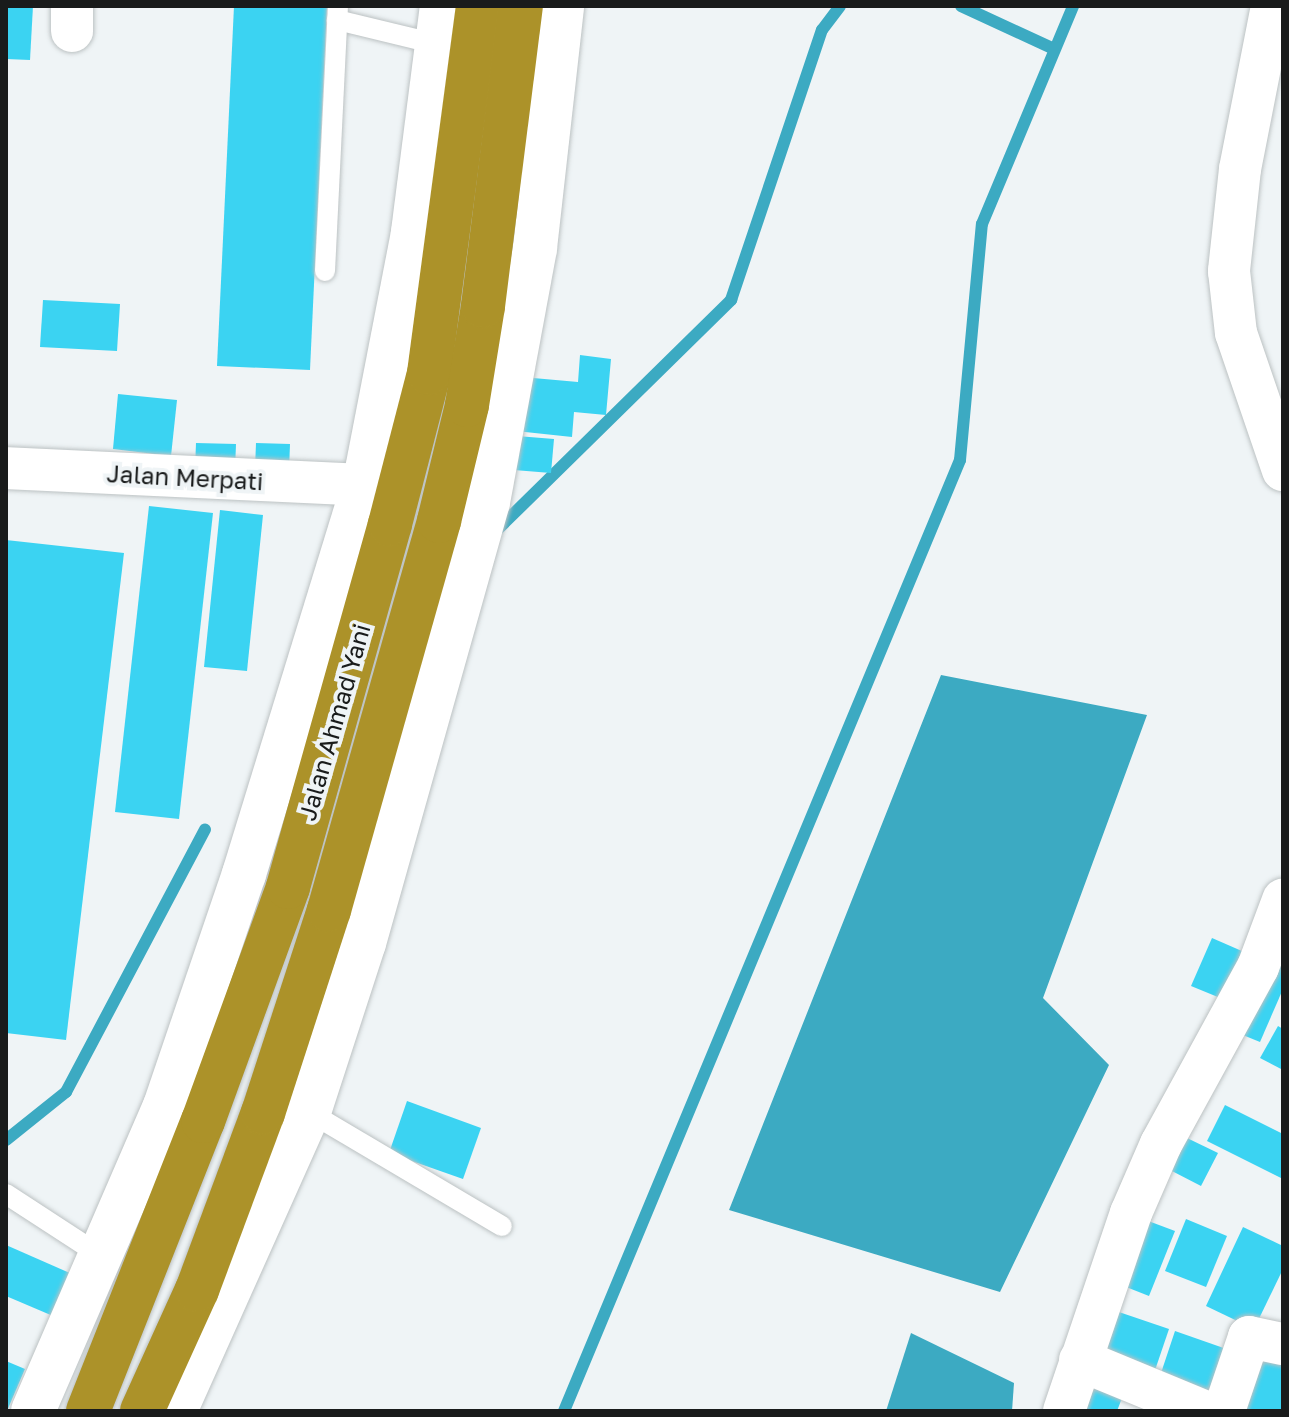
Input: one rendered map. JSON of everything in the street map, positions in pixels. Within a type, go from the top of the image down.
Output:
[{"type":"highway","name":"Jalan Ahmad Yani","points":[[88,1411],[203,1121],[293,872],[429,373],[452,35],[478,6]]},
{"type":"highway","name":"Jalan Ahmad Yani","points":[[142,1411],[197,1290],[263,1113],[329,910],[439,521],[467,405],[483,306],[521,6]]},
{"type":"street","points":[[175,1411],[309,1112],[364,943],[488,502],[535,248],[562,6]]},
{"type":"street","points":[[1272,6],[1240,169],[1229,271],[1236,333],[1283,470]]},
{"type":"street","points":[[33,1411],[170,1092],[364,485],[452,35]]},
{"type":"street","name":"Jalan Merpati","points":[[6,468],[364,485]]},
{"type":"street","points":[[1064,1411],[1131,1213],[1161,1144],[1258,967],[1281,912]]},
{"type":"street","points":[[1224,1411],[1249,1337],[1283,1344]]},
{"type":"street","points":[[1080,1360],[1204,1411]]},
{"type":"lane","points":[[325,271],[337,13],[452,35]]},
{"type":"lane","points":[[309,1112],[502,1226]]},
{"type":"lane","points":[[6,1194],[101,1256]]},
{"type":"water","points":[[941,675],[1147,715],[1043,998],[1109,1065],[1000,1292],[729,1210]]},
{"type":"water","points":[[911,1333],[1014,1383],[1012,1411],[886,1411]]},
{"type":"building","points":[[6,6],[33,6],[30,60],[6,59]]},
{"type":"building","points":[[234,6],[327,6],[310,370],[217,366]]},
{"type":"building","points":[[43,300],[120,304],[117,351],[40,347]]},
{"type":"building","points":[[580,355],[611,359],[606,415],[574,412],[572,437],[516,431],[522,377],[578,382]]},
{"type":"building","points":[[118,394],[177,400],[171,456],[113,449]]},
{"type":"building","points":[[517,436],[554,439],[551,473],[514,470]]},
{"type":"building","points":[[196,443],[236,444],[235,470],[195,469]]},
{"type":"building","points":[[256,443],[290,444],[289,470],[255,469]]},
{"type":"building","points":[[149,506],[213,513],[179,819],[115,812]]},
{"type":"building","points":[[220,510],[263,515],[247,671],[204,667]]},
{"type":"building","points":[[6,540],[124,553],[66,1040],[6,1033]]},
{"type":"building","points":[[1212,938],[1251,955],[1230,1002],[1191,986]]},
{"type":"building","points":[[1283,949],[1283,989],[1260,1042],[1233,1031]]},
{"type":"building","points":[[1278,1026],[1283,1029],[1283,1070],[1260,1058]]},
{"type":"building","points":[[407,1101],[481,1128],[463,1179],[389,1153]]},
{"type":"building","points":[[1225,1105],[1283,1134],[1283,1179],[1207,1141]]},
{"type":"building","points":[[1187,1138],[1218,1153],[1201,1186],[1170,1170]]},
{"type":"building","points":[[1143,1219],[1175,1231],[1149,1296],[1116,1283]]},
{"type":"building","points":[[1186,1219],[1227,1236],[1206,1287],[1165,1271]]},
{"type":"building","points":[[1243,1227],[1283,1246],[1283,1269],[1254,1329],[1206,1306]]},
{"type":"building","points":[[6,1245],[72,1274],[53,1316],[6,1296]]},
{"type":"building","points":[[1116,1311],[1169,1329],[1151,1382],[1097,1363]]},
{"type":"building","points":[[1175,1331],[1235,1352],[1217,1405],[1157,1385]]},
{"type":"building","points":[[1257,1340],[1283,1350],[1283,1411],[1228,1411]]},
{"type":"building","points":[[6,1361],[25,1369],[7,1411],[6,1411]]},
{"type":"building","points":[[1083,1385],[1122,1398],[1117,1411],[1073,1411]]},
{"type":"waterway","points":[[496,531],[731,300],[822,30],[840,6]]},
{"type":"waterway","points":[[961,6],[1054,49]]},
{"type":"waterway","points":[[564,1411],[960,460],[982,224],[1073,6]]},
{"type":"waterway","points":[[6,1140],[66,1092],[205,829]]}]
